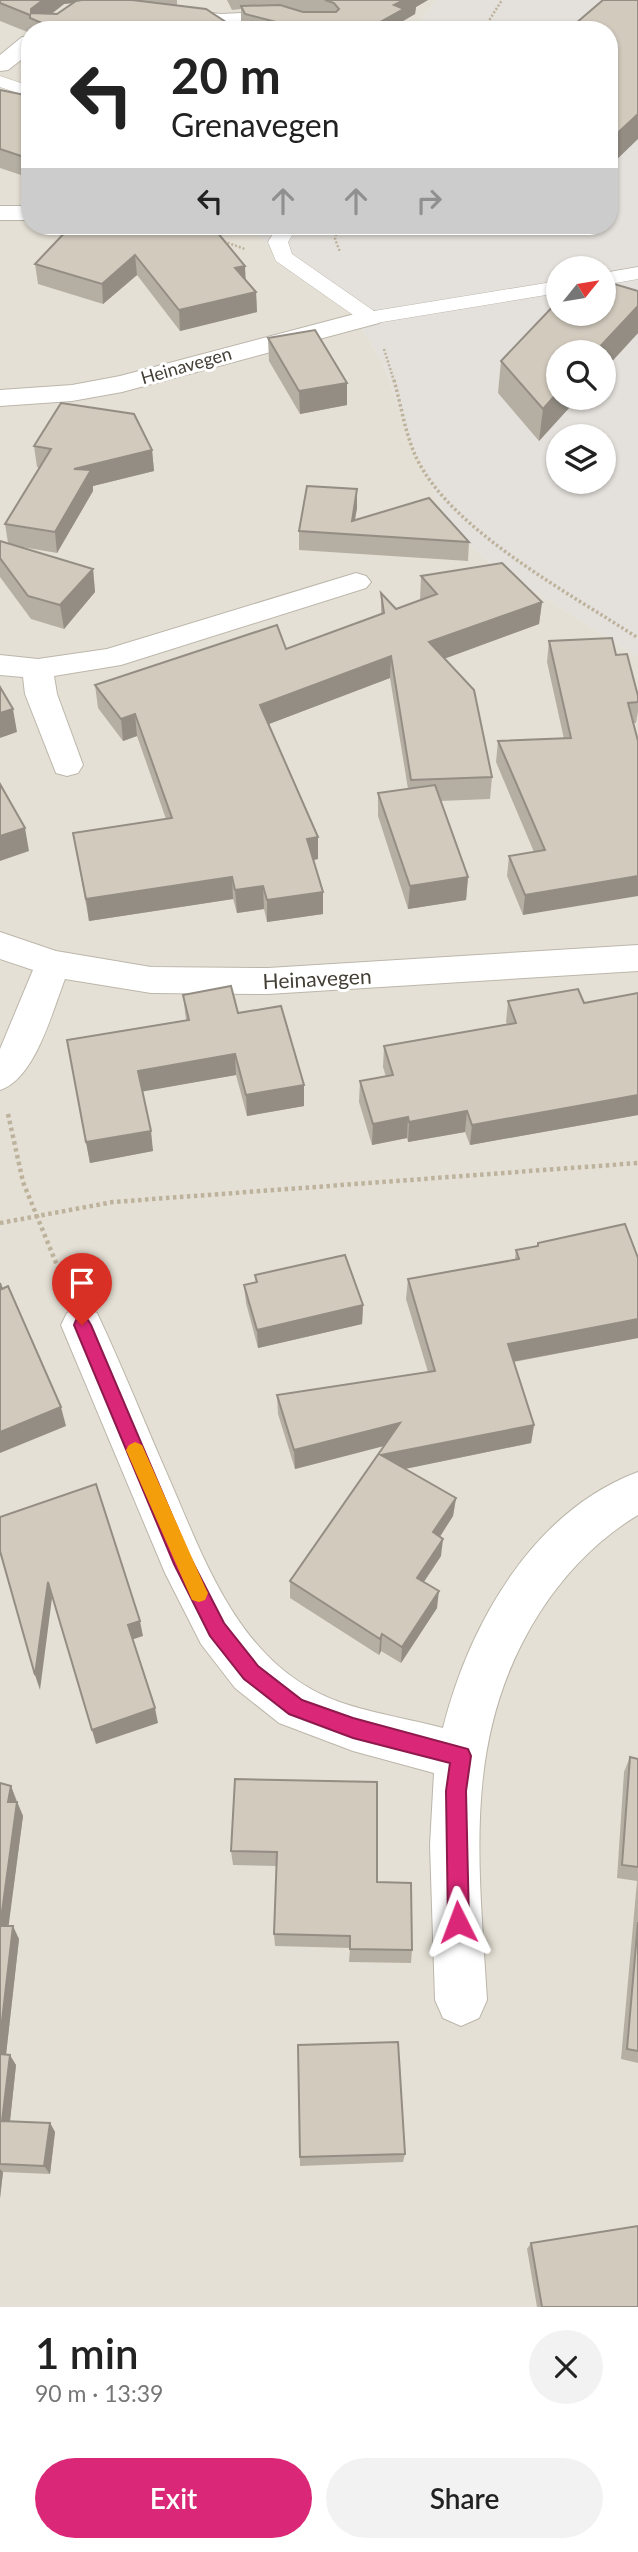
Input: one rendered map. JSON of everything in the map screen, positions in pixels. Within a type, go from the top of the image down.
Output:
[{"type":"street","points":[[243,19],[258,0]]},
{"type":"street","points":[[154,13],[211,19],[282,17],[296,21]]},
{"type":"street","points":[[0,65],[21,49]]},
{"type":"street","points":[[0,213],[21,213]]},
{"type":"street","name":"Heinavegen","points":[[0,398],[72,393],[122,384],[370,317]]},
{"type":"street","points":[[0,665],[38,669],[110,658],[356,582]]},
{"type":"street","points":[[38,669],[41,694],[66,765]]},
{"type":"street","name":"Heinavegen","points":[[0,945],[53,964],[151,981],[268,981],[638,958]]},
{"type":"street","points":[[0,1076],[15,1057],[53,964]]},
{"type":"street","points":[[82,1325],[181,1558],[217,1629],[251,1672],[296,1707],[353,1728],[461,1756]]},
{"type":"street","points":[[461,2000],[456,1791],[468,1722],[494,1648],[530,1585],[574,1534],[638,1492]]},
{"type":"lane","points":[[0,81],[21,89]]},
{"type":"lane","points":[[282,235],[278,242],[283,257],[370,317],[546,289]]},
{"type":"lane","points":[[616,277],[638,273]]},
{"type":"path","points":[[489,21],[502,0]]},
{"type":"path","points":[[218,239],[266,256],[283,257]]},
{"type":"path","points":[[370,317],[390,364],[416,458],[432,485],[447,502],[496,542],[638,638]]},
{"type":"path","points":[[8,1111],[23,1182],[82,1325]]},
{"type":"path","points":[[0,1223],[113,1202],[638,1163]]},
{"type":"shaded area","points":[[0,0],[436,0],[421,21],[21,21],[21,235],[260,235],[335,290],[359,324],[383,363],[409,437],[451,529],[493,565],[638,657],[638,2307],[0,2307]]},
{"type":"shaded area","points":[[436,0],[638,0],[638,657],[493,565],[451,529],[409,437],[383,363],[335,290],[273,250],[258,235],[618,235],[618,21],[421,21]]},
{"type":"building","points":[[0,0],[43,0],[31,9],[31,13],[57,14],[76,1],[132,0],[206,9],[224,21],[37,21],[30,18],[30,15],[0,3]]},
{"type":"building","points":[[325,0],[404,0],[394,5],[404,9],[382,21],[272,21],[245,14],[241,6],[280,5],[303,12],[336,12],[339,9],[334,3]]},
{"type":"building","points":[[603,0],[638,0],[638,114],[618,133],[618,21],[578,21]]},
{"type":"building","points":[[0,90],[21,94],[21,156],[0,149]]},
{"type":"building","points":[[62,235],[219,235],[245,266],[235,268],[256,292],[179,310],[135,255],[102,284],[35,264]]},
{"type":"building","points":[[616,285],[638,291],[638,306],[606,340],[546,340],[546,406],[543,409],[501,361],[546,314],[546,326],[616,326]]},
{"type":"building","points":[[315,330],[347,383],[299,391],[268,338]]},
{"type":"building","points":[[61,403],[134,414],[152,450],[74,469],[91,470],[55,532],[5,524],[51,449],[34,446]]},
{"type":"building","points":[[307,486],[357,489],[352,521],[429,498],[469,542],[299,531]]},
{"type":"building","points":[[0,541],[93,569],[60,605],[28,596],[0,558]]},
{"type":"building","points":[[502,563],[542,602],[429,642],[474,690],[492,777],[411,780],[391,656],[260,705],[318,837],[307,839],[323,892],[267,900],[263,886],[235,890],[232,877],[86,899],[73,833],[172,818],[135,714],[121,719],[95,685],[277,625],[286,649],[384,613],[381,593],[396,609],[437,594],[421,576]]},
{"type":"building","points":[[612,638],[616,655],[627,654],[638,696],[638,702],[628,703],[638,741],[638,876],[525,895],[509,856],[545,850],[498,741],[571,738],[549,641]]},
{"type":"building","points":[[0,687],[13,709],[0,713]]},
{"type":"building","points":[[0,784],[25,828],[0,836]]},
{"type":"building","points":[[435,785],[468,877],[410,886],[378,793]]},
{"type":"building","points":[[231,986],[238,1013],[281,1006],[304,1085],[246,1095],[235,1054],[138,1071],[151,1131],[86,1142],[67,1040],[189,1020],[183,995]]},
{"type":"building","points":[[578,989],[584,1003],[638,993],[638,1095],[472,1125],[467,1111],[409,1122],[408,1117],[373,1124],[360,1081],[393,1075],[384,1046],[516,1023],[508,1001]]},
{"type":"building","points":[[625,1224],[638,1258],[638,1319],[508,1344],[534,1425],[381,1455],[456,1498],[433,1532],[443,1539],[417,1578],[439,1591],[402,1647],[382,1634],[380,1639],[290,1581],[400,1423],[294,1450],[277,1395],[435,1371],[408,1279],[519,1259],[516,1250]]},
{"type":"building","points":[[345,1255],[363,1305],[257,1330],[244,1285],[257,1282],[255,1275]]},
{"type":"building","points":[[0,1283],[2,1289],[8,1286],[61,1407],[0,1432]]},
{"type":"building","points":[[96,1484],[140,1621],[128,1625],[155,1708],[92,1730],[48,1582],[35,1675],[0,1551],[0,1517]]},
{"type":"building","points":[[630,1757],[638,1759],[638,1867],[622,1865]]},
{"type":"building","points":[[235,1779],[377,1782],[377,1882],[411,1883],[412,1950],[350,1949],[350,1936],[274,1934],[277,1852],[231,1851]]},
{"type":"building","points":[[0,1783],[11,1786],[8,1802],[17,1802],[0,1926]]},
{"type":"building","points":[[638,1922],[638,2051],[627,2049]]},
{"type":"building","points":[[0,1926],[13,1926],[0,2038]]},
{"type":"building","points":[[398,2042],[405,2154],[300,2157],[298,2045]]},
{"type":"building","points":[[0,2054],[10,2055],[2,2121],[50,2123],[44,2166],[0,2164]]},
{"type":"building","points":[[638,2226],[638,2307],[542,2307],[531,2243]]},
{"type":"slow traffic","points":[[135,1450],[181,1558],[199,1593]]},
{"type":"route","points":[[82,1325],[181,1558],[217,1629],[251,1672],[296,1707],[353,1728],[461,1756],[456,1791],[458,1922]]}]
